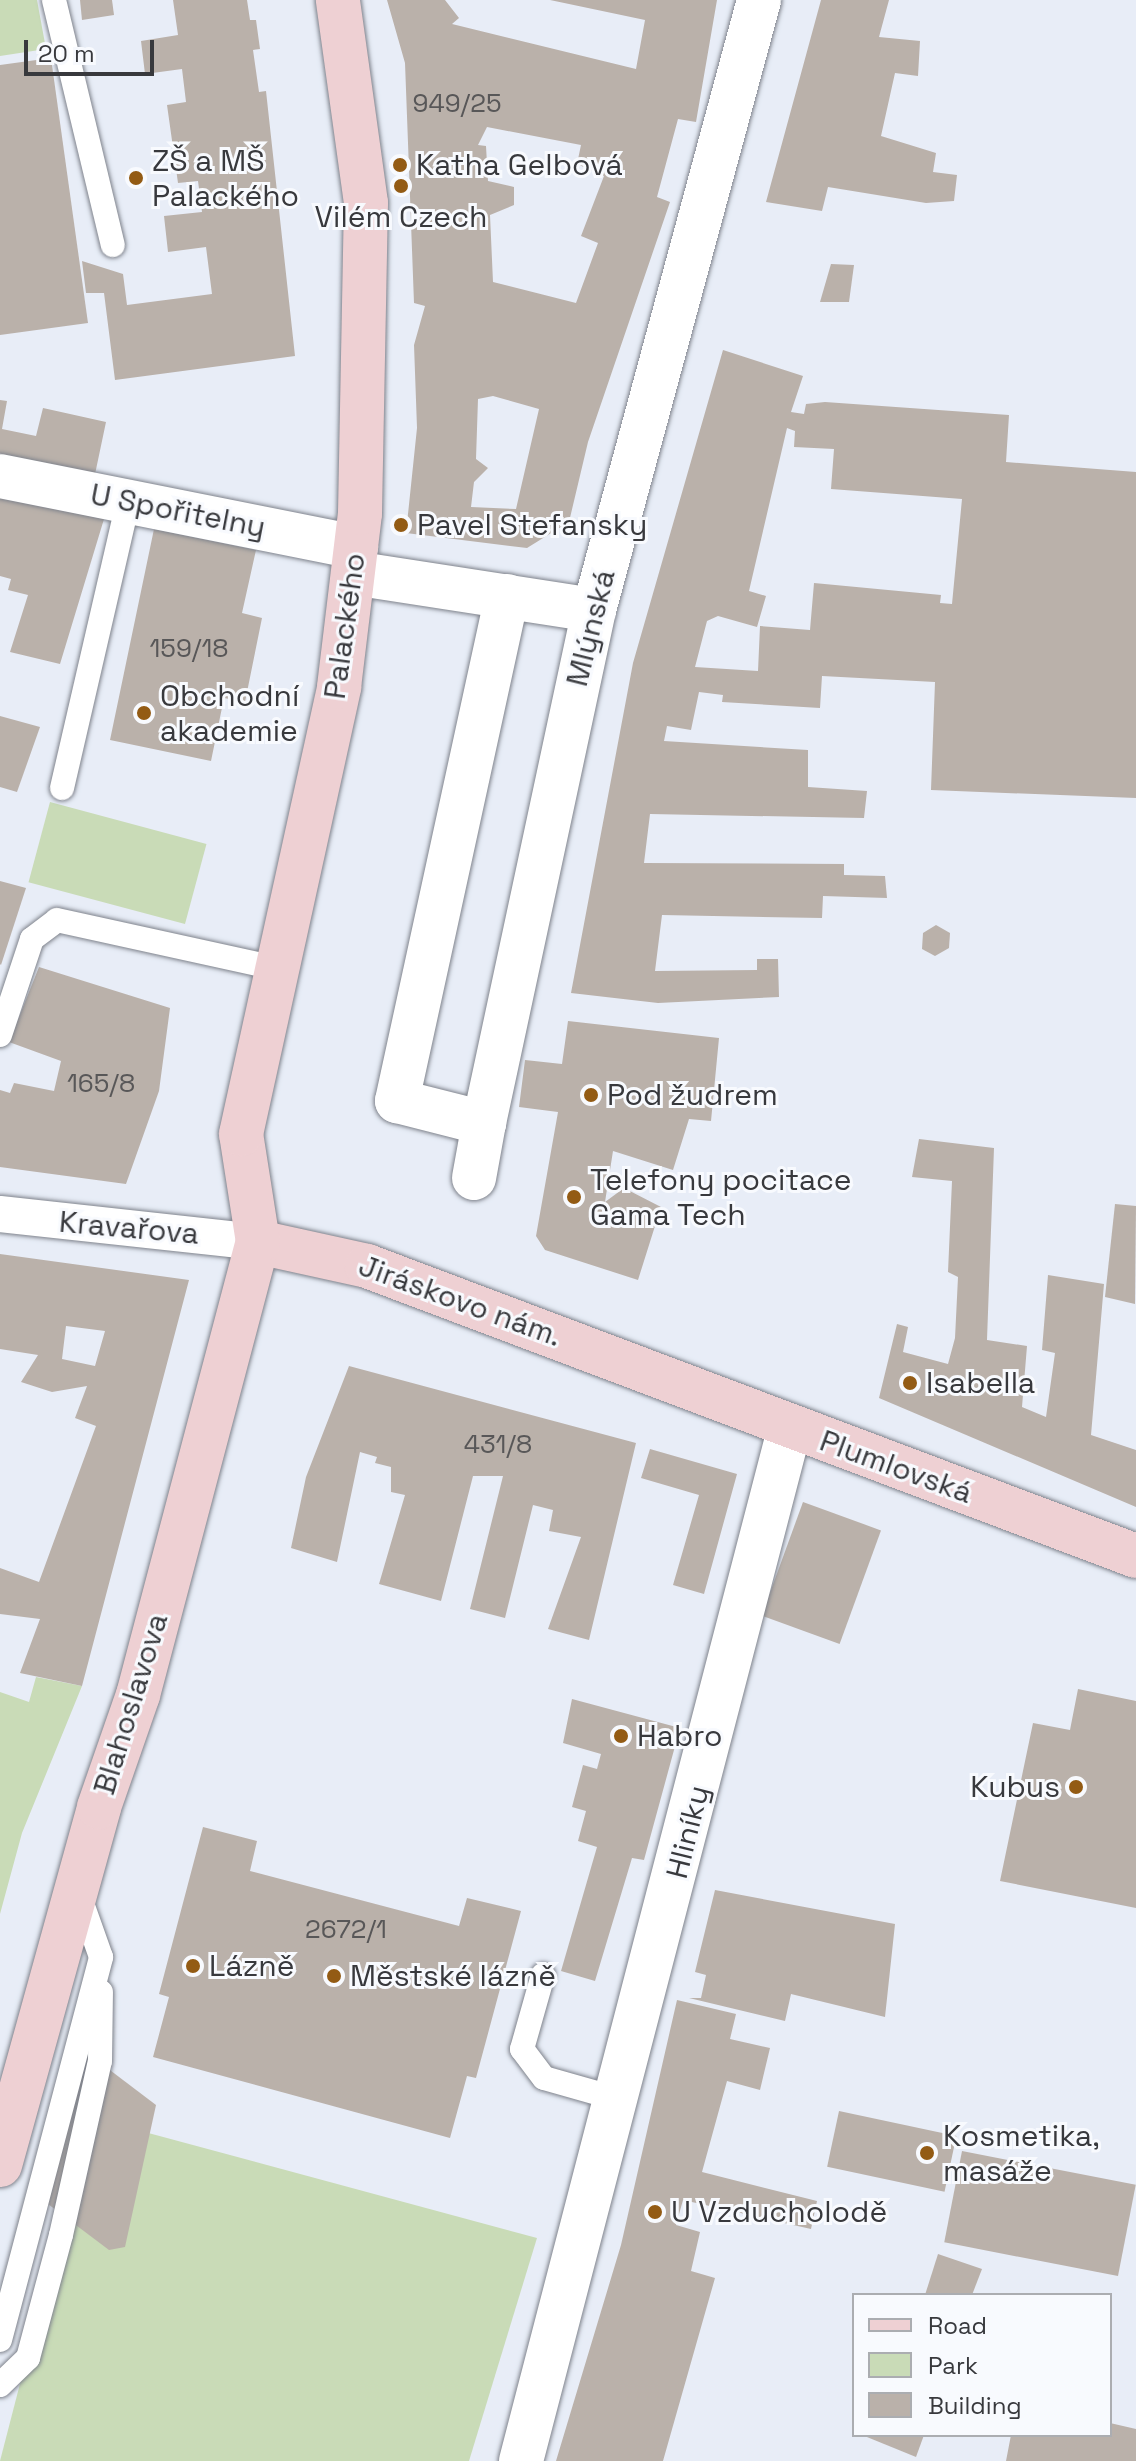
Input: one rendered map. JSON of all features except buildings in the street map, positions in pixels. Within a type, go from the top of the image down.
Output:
[{"type":"main road","name":"Palackého","points":[[258,1242],[241,1134],[339,687],[355,560],[366,203],[338,0]]},
{"type":"main road","name":"Jiráskovo nám.","points":[[258,1242],[367,1266],[658,1374]]},
{"type":"main road","name":"Blahoslavova","points":[[0,2165],[77,1889],[142,1680],[258,1242]]},
{"type":"main road","name":"Plumlovská","points":[[658,1374],[790,1427],[1136,1556]]},
{"type":"street","name":"Mlýnská","points":[[474,1178],[594,610],[759,0]]},
{"type":"street","name":"U Spořitelny","points":[[0,476],[128,501],[507,596],[594,610]]},
{"type":"street","points":[[484,1123],[397,1101],[507,596]]},
{"type":"street","name":"Kravařova","points":[[0,1214],[258,1242]]},
{"type":"street","name":"Hliníky","points":[[521,2461],[579,2235],[618,2099],[790,1427]]},
{"type":"lane","points":[[54,0],[113,245]]},
{"type":"lane","points":[[62,788],[128,501]]},
{"type":"lane","points":[[0,1035],[32,939],[57,920],[279,969]]},
{"type":"lane","points":[[0,2385],[28,2358],[80,2160],[100,2061],[101,1957],[77,1889]]},
{"type":"lane","points":[[0,2340],[101,1957]]},
{"type":"lane","points":[[543,1975],[522,2049],[544,2078],[618,2099]]},
{"type":"green space","points":[[0,0],[37,0],[46,49],[0,56]]},
{"type":"green space","points":[[50,802],[206,844],[185,924],[29,882]]},
{"type":"green space","points":[[36,1677],[82,1686],[22,1833],[0,1914],[0,1692],[29,1702]]},
{"type":"green space","points":[[89,2117],[537,2238],[469,2461],[0,2461]]},
{"type":"place","name":"Katha Gelbová","points":[[400,165]]},
{"type":"place","name":"ZŠ a MŠ Palackého","points":[[136,178]]},
{"type":"place","name":"Vilém Czech","points":[[401,186]]},
{"type":"place","name":"Pavel Stefansky","points":[[401,525]]},
{"type":"place","name":"Obchodní akademie","points":[[144,713]]},
{"type":"place","name":"Pod žudrem","points":[[591,1095]]},
{"type":"place","name":"Telefony pocitace Gama Tech","points":[[574,1197]]},
{"type":"place","name":"Isabella","points":[[910,1383]]},
{"type":"place","name":"Habro","points":[[621,1736]]},
{"type":"place","name":"Kubus","points":[[1076,1787]]},
{"type":"place","name":"Lázně","points":[[193,1966]]},
{"type":"place","name":"Městské lázně","points":[[334,1976]]},
{"type":"place","name":"Kosmetika, masáže","points":[[927,2153]]},
{"type":"place","name":"U Vzducholodě","points":[[655,2212]]}]
